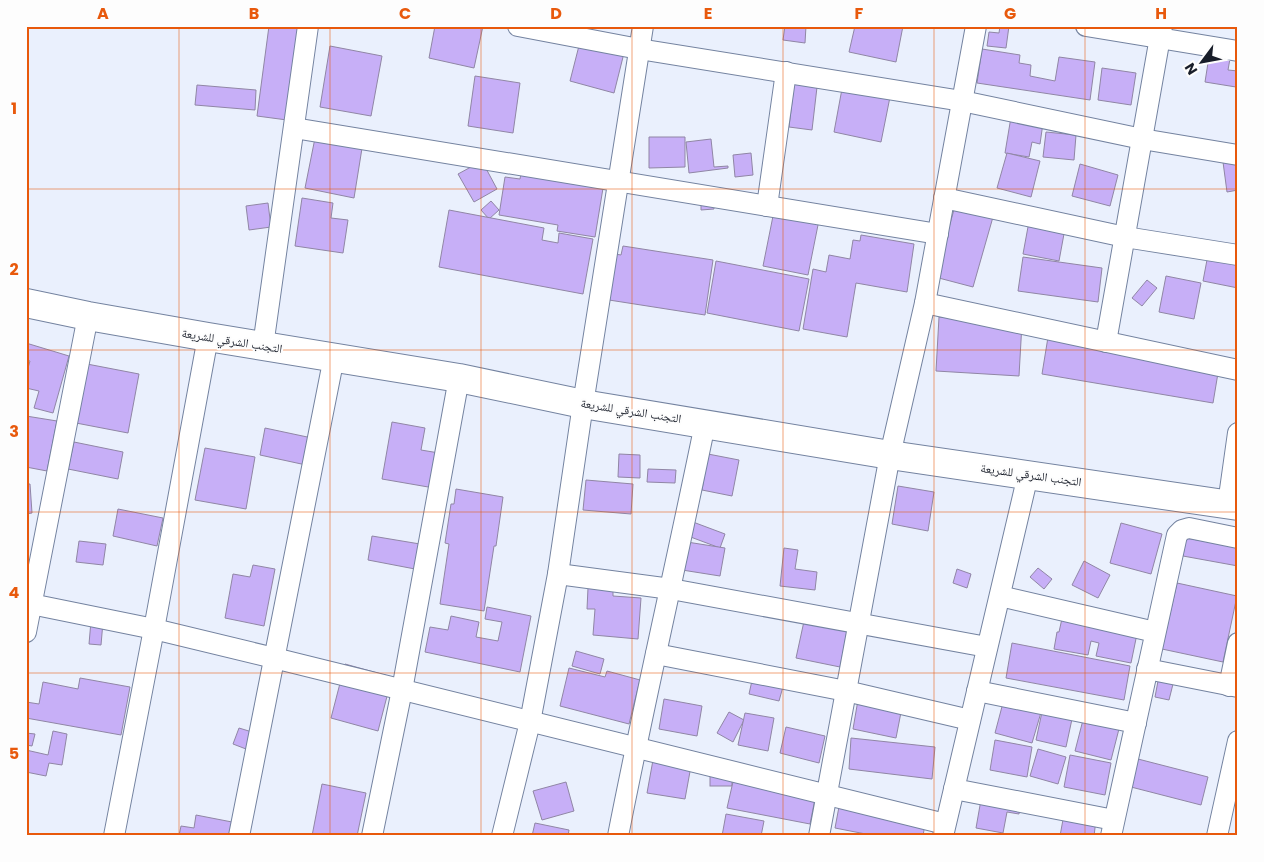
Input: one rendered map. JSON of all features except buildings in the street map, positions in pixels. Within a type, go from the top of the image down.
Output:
[{"type":"main road","name":"التجنب الشرقي للشريعة","points":[[26,303],[208,337],[459,378],[583,404],[890,455],[1233,505]]},
{"type":"street","points":[[263,346],[308,26]]},
{"type":"street","points":[[518,26],[639,49],[962,101],[1142,139],[1238,155]]},
{"type":"street","points":[[502,836],[530,722],[558,574],[643,26]]},
{"type":"street","points":[[819,836],[890,455],[925,303],[976,26]]},
{"type":"street","points":[[1086,26],[1161,32],[1238,51]]},
{"type":"street","points":[[1106,342],[1161,32]]},
{"type":"street","points":[[767,206],[786,72]]},
{"type":"street","points":[[294,128],[938,234]]},
{"type":"street","points":[[944,198],[1125,237],[1238,255]]},
{"type":"street","points":[[925,303],[1238,370]]},
{"type":"street","points":[[26,632],[29,604],[88,316]]},
{"type":"street","points":[[114,836],[208,337]]},
{"type":"street","points":[[239,836],[334,357]]},
{"type":"street","points":[[372,836],[402,690],[459,378]]},
{"type":"street","points":[[618,836],[635,748],[706,424]]},
{"type":"street","points":[[1233,505],[1238,433]]},
{"type":"street","points":[[29,604],[154,629],[274,658],[827,795],[944,830],[1028,475]]},
{"type":"street","points":[[954,788],[1112,828],[1177,535],[1189,528],[1238,538]]},
{"type":"street","points":[[558,574],[671,589],[987,647]]},
{"type":"street","points":[[1000,596],[1155,632]]},
{"type":"street","points":[[1147,669],[1234,687],[1238,643]]},
{"type":"street","points":[[656,654],[846,691],[970,720]]},
{"type":"street","points":[[977,691],[1136,723]]},
{"type":"street","points":[[1217,836],[1238,741]]}]
